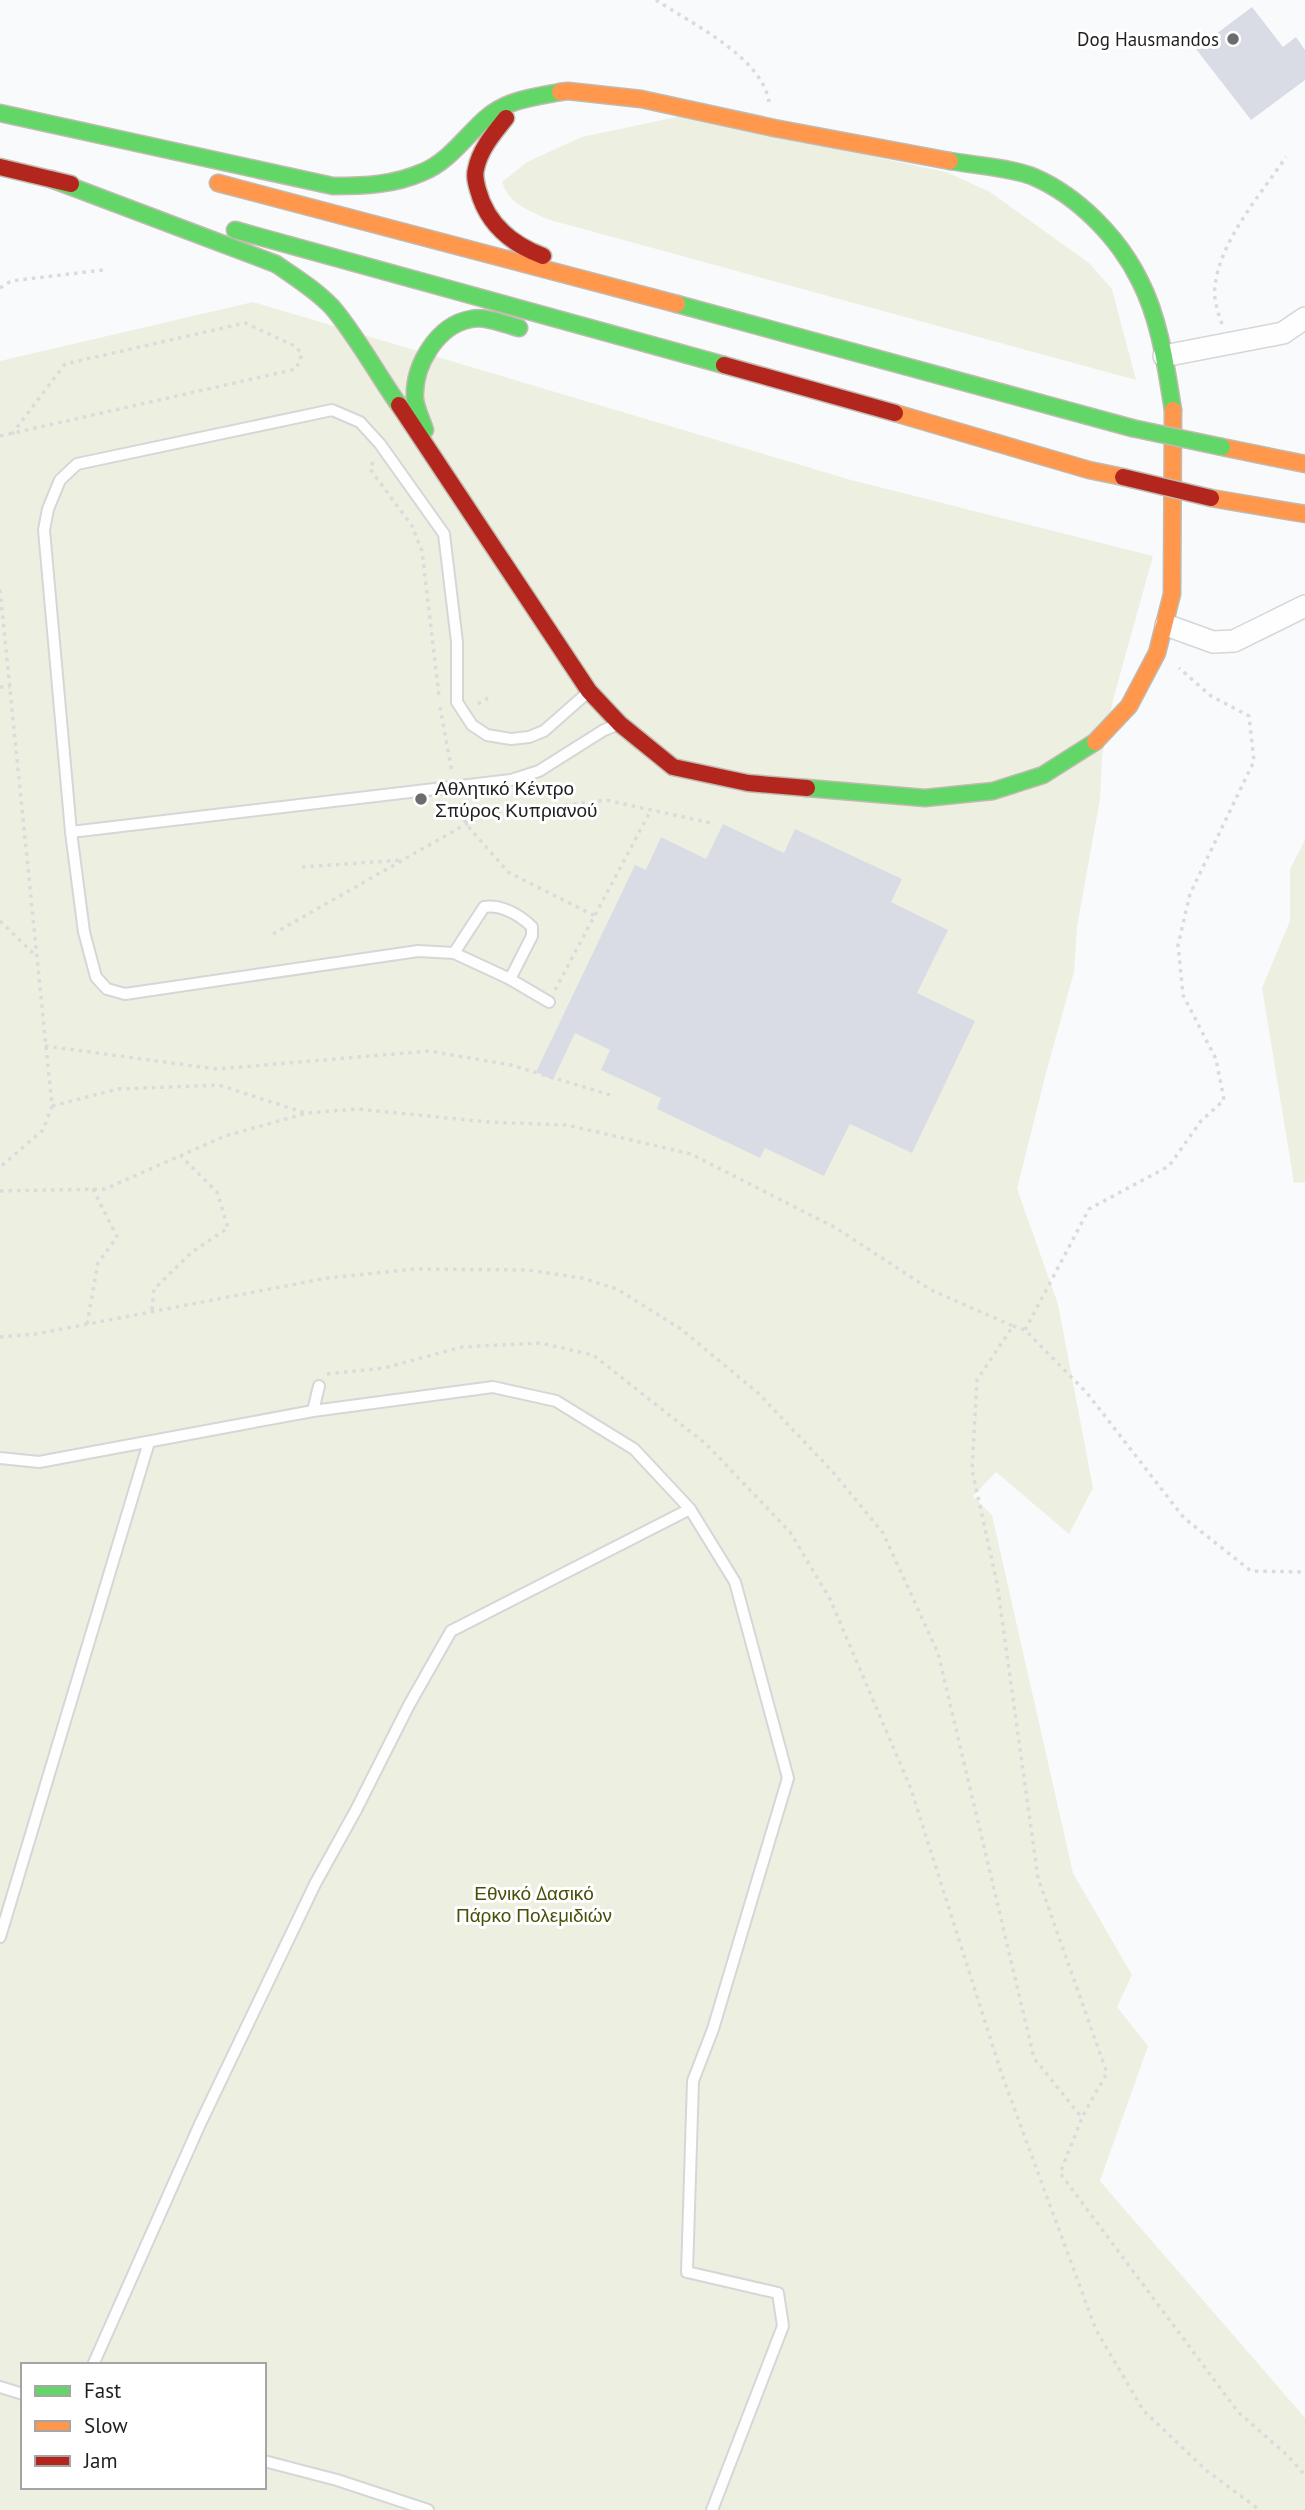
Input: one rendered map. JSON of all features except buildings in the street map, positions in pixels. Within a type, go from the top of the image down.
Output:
[{"type":"main road","points":[[0,113],[333,186],[362,186],[385,184],[425,172],[447,157],[486,118],[523,98],[568,91],[641,99],[774,128],[1032,176],[1059,190],[1106,231],[1140,280],[1164,356],[1174,415],[1172,594],[1157,653],[1129,706],[1095,742],[1043,775],[993,791],[925,798],[748,783],[673,766],[620,724],[589,691],[348,328],[330,305],[276,264],[51,179]]},
{"type":"main road","points":[[523,98],[487,142],[475,175],[480,205],[495,227],[510,240],[538,254],[827,344]]},
{"type":"main road","points":[[0,127],[52,141]]},
{"type":"main road","points":[[0,167],[895,413],[1089,470],[1211,498],[1305,514]]},
{"type":"main road","points":[[198,178],[827,344],[1132,428],[1305,464]]},
{"type":"main road","points":[[433,455],[415,400],[416,380],[430,349],[455,326],[471,319],[498,322],[536,333]]},
{"type":"main road","points":[[781,398],[895,413]]},
{"type":"street","points":[[1164,356],[1283,333],[1305,318]]},
{"type":"street","points":[[1166,625],[1213,642],[1234,641],[1305,606]]},
{"type":"lane","points":[[549,1002],[510,979],[454,953],[418,951],[125,994],[107,989],[96,977],[83,932],[71,832],[44,530],[48,509],[60,480],[77,464],[332,410],[360,422],[380,444],[444,534],[457,642],[457,702],[472,725],[487,735],[511,739],[529,737],[544,732],[589,691]]},
{"type":"lane","points":[[71,832],[510,780],[539,771],[604,730],[620,724]]},
{"type":"lane","points":[[454,953],[484,906],[496,905],[526,920],[533,927],[532,936],[510,979]]},
{"type":"lane","points":[[313,1411],[319,1386]]},
{"type":"lane","points":[[0,1458],[39,1462],[313,1411],[493,1387],[556,1401],[634,1449],[690,1509],[734,1582],[788,1778],[713,2029],[694,2081],[687,2272],[778,2293],[783,2326],[712,2510]]},
{"type":"lane","points":[[0,1937],[149,1442]]},
{"type":"lane","points":[[94,2363],[200,2124],[315,1884],[451,1631],[690,1509]]},
{"type":"lane","points":[[0,2386],[21,2393]]},
{"type":"lane","points":[[266,2462],[337,2480],[428,2510]]},
{"type":"path","points":[[656,0],[743,58],[767,89],[774,128]]},
{"type":"path","points":[[1229,342],[1219,316],[1214,289],[1220,262],[1230,240],[1286,158]]},
{"type":"path","points":[[0,288],[11,281],[103,270]]},
{"type":"path","points":[[0,436],[12,434],[296,369],[302,354],[295,346],[245,323],[65,364],[12,434]]},
{"type":"path","points":[[0,590],[51,1107],[43,1130],[0,1167]]},
{"type":"path","points":[[1025,1330],[1089,1209],[1169,1166],[1201,1121],[1224,1100],[1216,1059],[1183,995],[1178,946],[1190,894],[1254,761],[1249,716],[1211,696],[1157,653]]},
{"type":"path","points":[[0,687],[10,687]]},
{"type":"path","points":[[273,933],[466,824],[495,814],[606,800],[712,823]]},
{"type":"path","points":[[549,1002],[651,810]]},
{"type":"path","points":[[302,867],[402,860]]},
{"type":"path","points":[[0,921],[37,956]]},
{"type":"path","points":[[46,1046],[217,1069],[429,1051],[510,1065],[614,1096]]},
{"type":"path","points":[[51,1107],[118,1089],[219,1085],[307,1113]]},
{"type":"path","points":[[0,1191],[105,1189],[225,1136],[307,1113],[357,1109],[488,1122],[567,1125],[691,1154],[836,1228],[931,1290],[1025,1330],[1087,1393],[1184,1518],[1251,1571],[1305,1573]]},
{"type":"path","points":[[152,1310],[154,1289],[192,1252],[228,1228],[216,1192],[181,1156]]},
{"type":"path","points":[[87,1324],[98,1263],[117,1237],[93,1189]]},
{"type":"path","points":[[1013,1326],[977,1380],[972,1470],[997,1583],[1038,1878],[1107,2073],[1082,2118]]},
{"type":"path","points":[[319,1386],[323,1374],[384,1368],[462,1347],[540,1343],[593,1355],[706,1444],[790,1532],[830,1599],[911,1789],[1002,2075],[1096,2330],[1143,2410],[1207,2471],[1260,2510]]},
{"type":"green space","points":[[681,116],[946,172],[990,192],[1089,263],[1112,289],[1136,380],[550,220],[515,202],[502,182],[527,162],[582,137]]},
{"type":"green space","name":"Εθνικό Δασικό Πάρκο Πολεμιδιών","points":[[253,302],[851,480],[1153,556],[1113,700],[1102,757],[1100,799],[1077,927],[1074,972],[1017,1189],[1058,1304],[1093,1488],[1069,1534],[996,1472],[973,1496],[992,1515],[1073,1873],[1132,1975],[1117,2007],[1148,2046],[1100,2181],[1305,2418],[1305,2510],[0,2510],[0,361]]},
{"type":"green space","points":[[1305,840],[1305,1182],[1294,1183],[1262,988],[1290,921],[1290,869]]},
{"type":"traffic: fast","points":[[0,113],[333,186],[356,186],[390,182],[432,168],[485,119],[502,107],[520,100],[560,92]]},
{"type":"traffic: fast","points":[[950,161],[1005,169],[1034,177],[1066,195],[1109,234],[1131,265],[1153,312],[1173,410]]},
{"type":"traffic: fast","points":[[51,179],[276,264],[332,307],[399,405]]},
{"type":"traffic: fast","points":[[235,230],[724,365]]},
{"type":"traffic: fast","points":[[677,304],[1132,428]]},
{"type":"traffic: fast","points":[[425,430],[415,399],[415,386],[423,361],[438,338],[459,323],[477,318],[519,328]]},
{"type":"traffic: fast","points":[[1132,428],[1222,447]]},
{"type":"traffic: fast","points":[[807,788],[925,798],[993,791],[1043,775],[1095,742]]},
{"type":"traffic: slow","points":[[560,92],[641,99],[774,128],[950,161]]},
{"type":"traffic: slow","points":[[218,183],[677,304]]},
{"type":"traffic: slow","points":[[1095,742],[1129,706],[1157,653],[1172,594],[1173,410]]},
{"type":"traffic: slow","points":[[895,413],[1089,470],[1123,477]]},
{"type":"traffic: slow","points":[[1222,447],[1305,464]]},
{"type":"traffic: slow","points":[[1211,498],[1305,514]]},
{"type":"traffic: jam","points":[[506,118],[488,142],[478,162],[475,172],[477,187],[494,223],[511,239],[543,256]]},
{"type":"traffic: jam","points":[[0,167],[71,184]]},
{"type":"traffic: jam","points":[[724,365],[895,413]]},
{"type":"traffic: jam","points":[[399,405],[589,691],[620,724],[673,767],[748,783],[807,788]]},
{"type":"traffic: jam","points":[[1123,477],[1211,498]]},
{"type":"place","name":"Dog Hausmandos","points":[[1233,39]]},
{"type":"place","name":"Αθλητικό Κέντρο Σπύρος Κυπριανού","points":[[421,799]]}]
